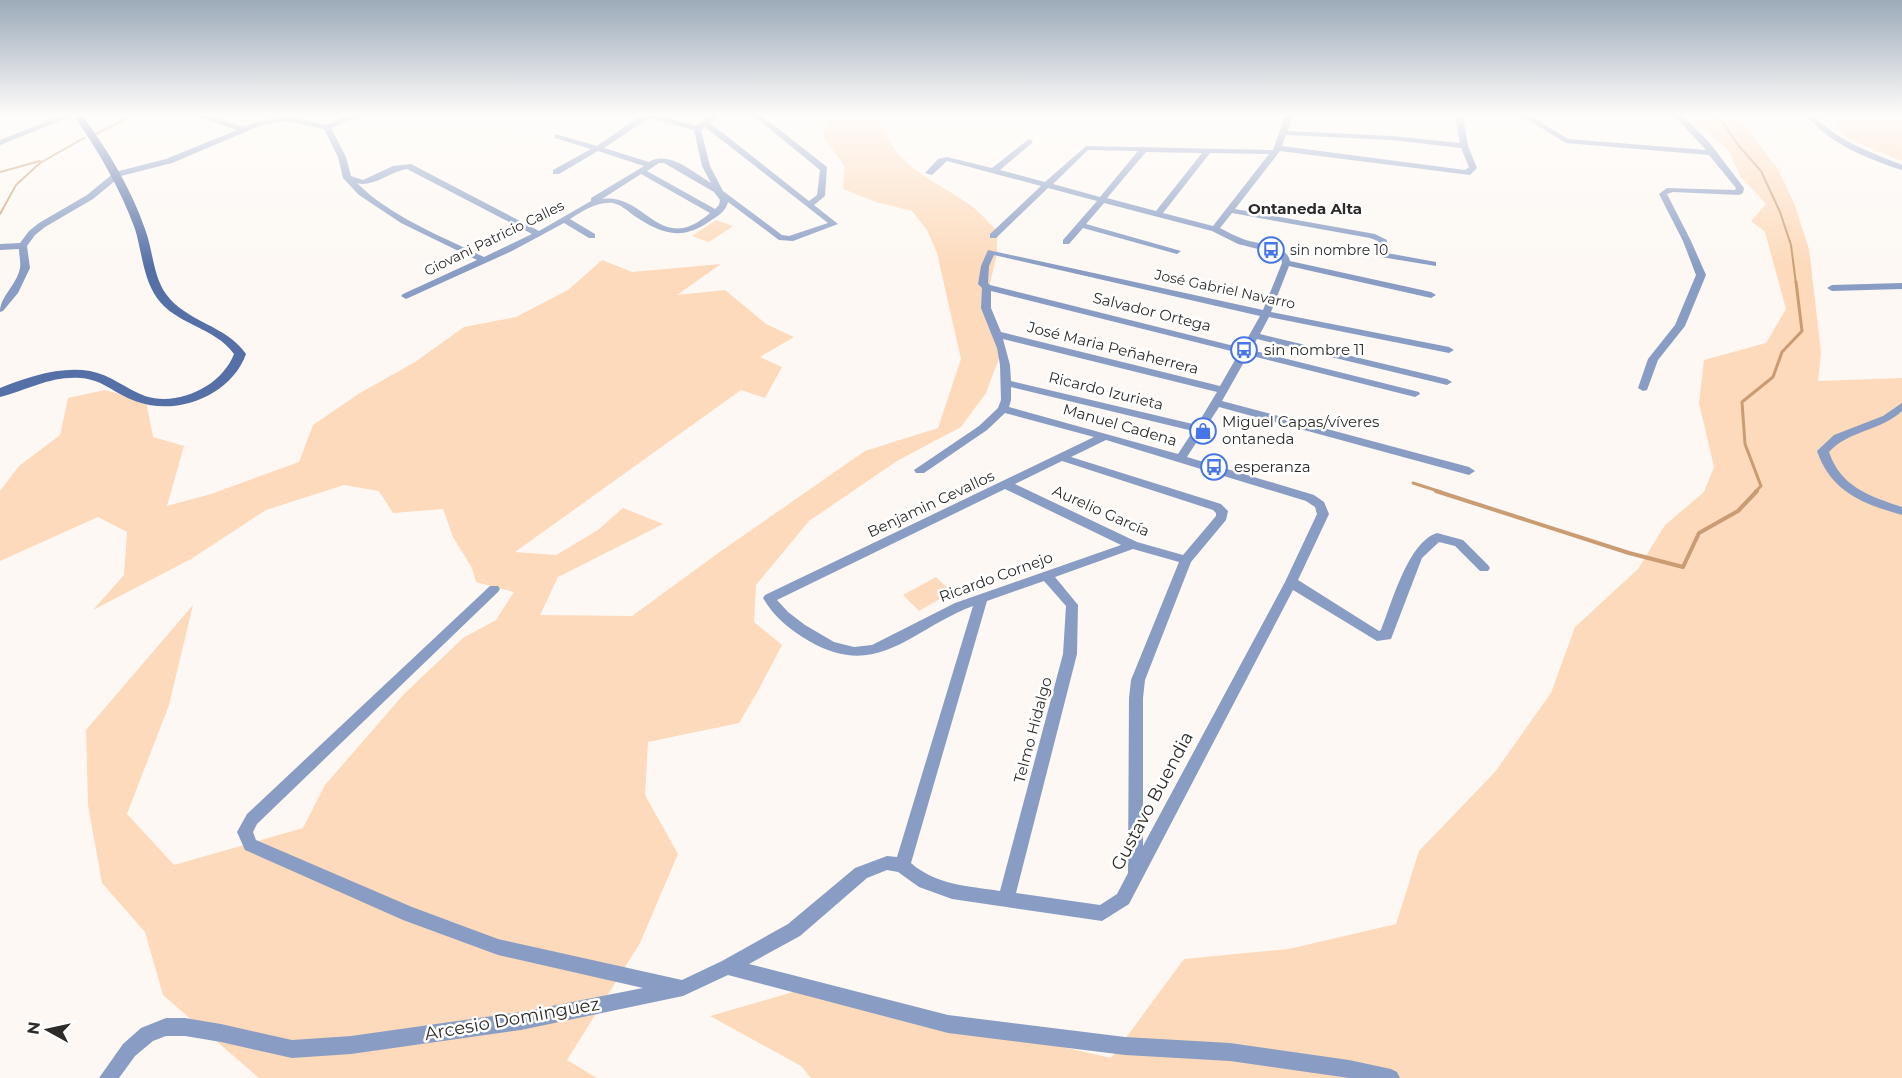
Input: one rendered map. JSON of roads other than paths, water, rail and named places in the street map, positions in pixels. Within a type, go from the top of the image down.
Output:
[{"type":"street","points":[[0,393],[50,376],[88,375],[101,378],[126,393],[147,401],[171,401],[198,394],[225,379],[236,367],[240,354],[237,348],[176,310],[164,299],[156,286],[141,230],[113,166]]},
{"type":"street","points":[[0,309],[13,293],[25,268],[23,246],[32,233],[90,197],[118,174],[148,166]]},
{"type":"street","points":[[344,166],[347,178],[362,193],[404,221],[483,260]]},
{"type":"street","points":[[347,178],[364,183],[396,168],[406,166]]},
{"type":"street","points":[[409,166],[538,234]]},
{"type":"street","points":[[556,172],[566,166]]},
{"type":"street","points":[[589,204],[648,166]]},
{"type":"street","points":[[677,166],[717,190],[779,237],[790,239],[834,224],[761,166]]},
{"type":"street","points":[[641,171],[717,213],[723,206],[724,200],[707,166]]},
{"type":"street","points":[[810,204],[821,196],[824,169],[821,166]]},
{"type":"street","points":[[929,173],[937,166]]},
{"type":"street","points":[[975,166],[1215,229],[1241,242],[1277,251],[1285,257],[1286,263],[1266,314],[1216,403],[1181,458]]},
{"type":"street","points":[[994,171],[999,166]]},
{"type":"street","points":[[993,236],[1065,166]]},
{"type":"street","points":[[1066,242],[1082,226],[1081,222],[1104,199],[1130,166]]},
{"type":"street","points":[[1159,213],[1195,166]]},
{"type":"street","points":[[1215,229],[1263,166]]},
{"type":"street","points":[[1411,166],[1467,173],[1472,166]]},
{"type":"street","points":[[1643,388],[1653,359],[1680,326],[1701,275],[1663,194],[1667,190],[1739,193],[1740,188],[1722,166]]},
{"type":"street","name":"Giovani Patricio Calles","points":[[406,296],[566,220],[589,204],[612,200],[621,202],[657,228],[676,232],[693,229],[717,213]]},
{"type":"street","points":[[1228,210],[1379,238],[1383,240],[1380,250],[1384,255],[1433,264]]},
{"type":"street","points":[[566,220],[592,236]]},
{"type":"street","points":[[1082,226],[1177,251]]},
{"type":"street","points":[[0,247],[23,246]]},
{"type":"street","name":"José Gabriel Navarro","points":[[987,287],[983,284],[982,279],[985,266],[989,254],[996,252],[1266,314],[1449,350]]},
{"type":"street","points":[[1286,263],[1431,295]]},
{"type":"street","points":[[1832,288],[1902,286]]},
{"type":"street","points":[[920,470],[983,428],[1003,409],[1006,382],[1002,348],[986,308],[987,287]]},
{"type":"street","name":"Salvador Ortega","points":[[987,287],[1415,394]]},
{"type":"street","name":"José Maria Peñaherrera","points":[[996,334],[1222,390]]},
{"type":"street","points":[[1254,335],[1447,382]]},
{"type":"street","name":"Ricardo Izurieta","points":[[1006,382],[1198,429]]},
{"type":"street","points":[[1216,403],[1469,471]]},
{"type":"street","points":[[1902,406],[1888,418],[1832,439],[1823,451],[1825,463],[1833,477],[1844,486],[1861,496],[1902,511]]},
{"type":"street","name":"Manuel Cadena","points":[[1003,409],[1181,458],[1310,498],[1320,505],[1323,514]]},
{"type":"street","name":"Benjamin Cevallos","points":[[874,650],[854,652],[831,647],[800,630],[783,616],[769,598],[1105,436]]},
{"type":"street","points":[[1060,457],[1217,507],[1222,511],[1222,517],[1186,560],[1138,680],[1135,873]]},
{"type":"street","name":"Aurelio García","points":[[1007,485],[1133,545],[1186,560]]},
{"type":"street","name":"Gustavo Buendia","points":[[902,865],[922,880],[966,896],[1006,899],[1102,913],[1123,899],[1291,582],[1323,514]]},
{"type":"street","points":[[1291,582],[1377,636],[1386,635],[1417,556],[1429,542],[1437,537],[1459,543],[1484,568]]},
{"type":"street","name":"Ricardo Cornejo","points":[[874,650],[934,618],[982,598],[1133,545]]},
{"type":"street","name":"Telmo Hidalgo","points":[[1006,899],[1070,654],[1072,605],[1047,577]]},
{"type":"street","points":[[494,589],[252,819],[245,832],[250,845],[409,914],[498,947],[683,988]]},
{"type":"street","points":[[902,865],[982,598]]},
{"type":"street","name":"Arcesio Dominguez","points":[[108,1078],[129,1050],[147,1034],[166,1027],[212,1032],[292,1049],[351,1045],[521,1021],[683,988],[728,967],[794,930],[861,873],[887,863],[902,865]]},
{"type":"street","points":[[728,967],[948,1024],[1125,1046],[1230,1052],[1349,1069],[1391,1078]]},
{"type":"waterway","points":[[0,172],[21,166]]},
{"type":"waterway","points":[[0,214],[16,185],[36,166]]},
{"type":"waterway","points":[[1757,166],[1780,212],[1791,245],[1796,284]]},
{"type":"waterway","points":[[1755,492],[1761,486],[1745,444],[1742,402],[1773,377],[1782,352],[1802,331],[1796,282]]},
{"type":"waterway","points":[[1413,483],[1441,492]]},
{"type":"waterway","points":[[1436,491],[1629,553],[1683,567],[1699,533],[1738,511],[1757,491]]},
{"type":"place","name":"sin nombre 10","points":[[1271,250]]},
{"type":"place","name":"sin nombre 11","points":[[1244,350]]},
{"type":"place","name":"Miguel Capas/víveres ontaneda","points":[[1203,431]]},
{"type":"place","name":"esperanza","points":[[1214,467]]},
{"type":"district","name":"Ontaneda Alta","points":[[1305,209]]}]
